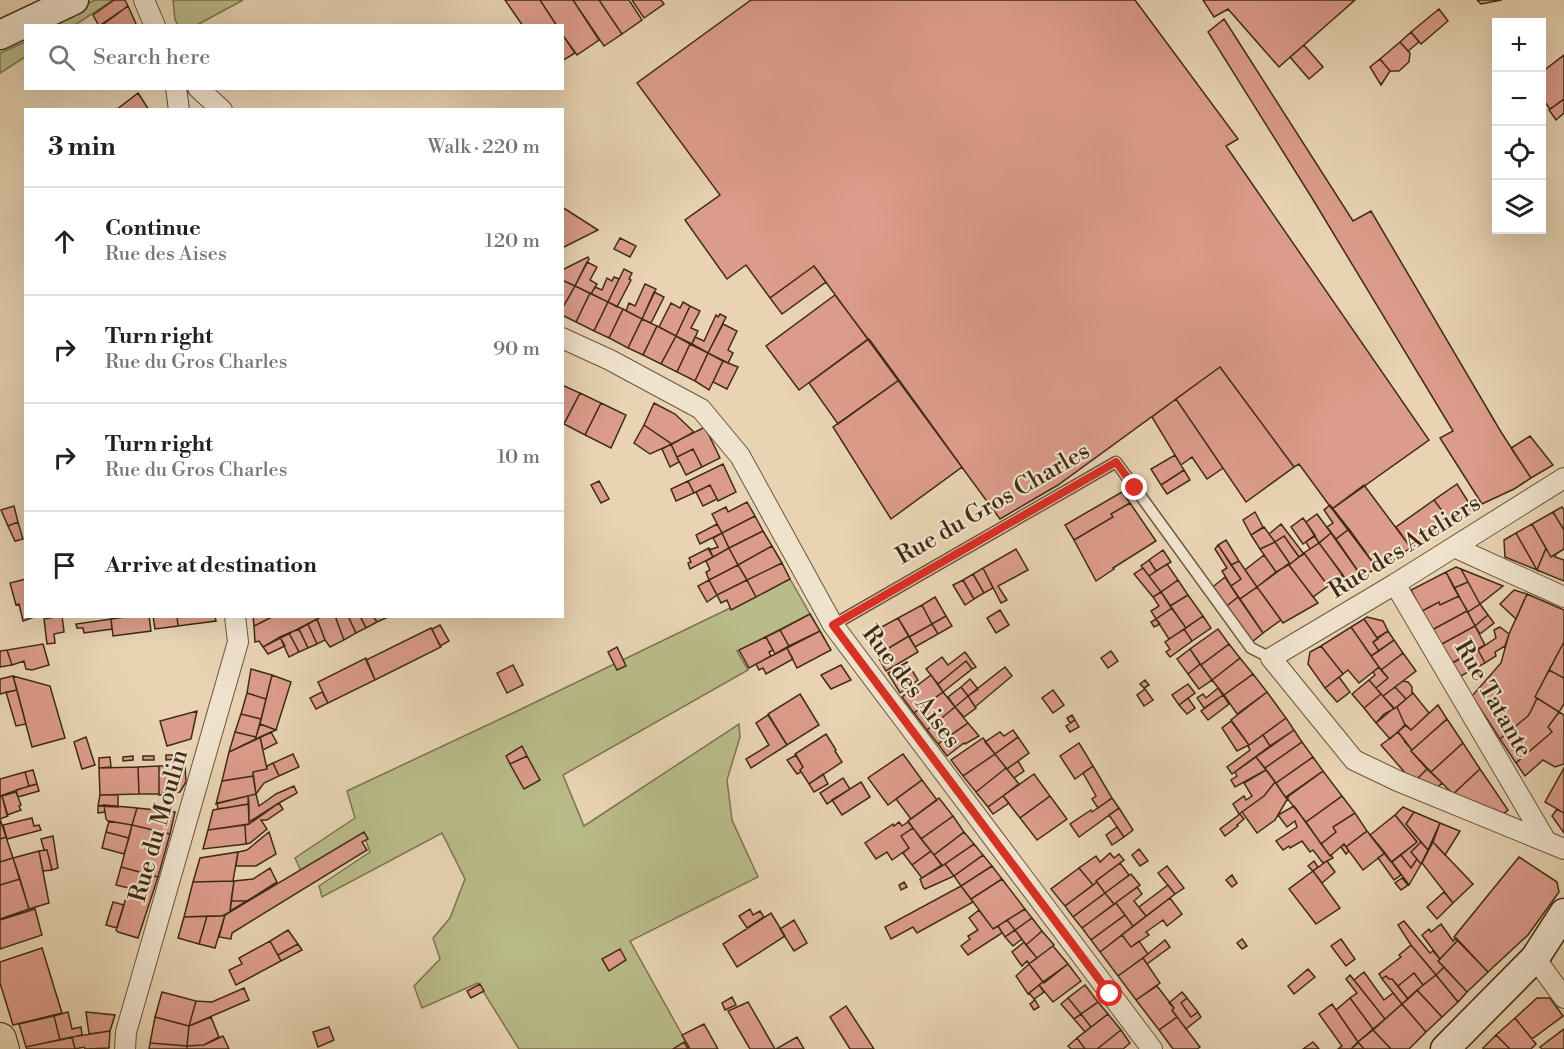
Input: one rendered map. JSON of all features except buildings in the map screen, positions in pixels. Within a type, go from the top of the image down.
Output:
[{"type":"main road","points":[[0,35],[74,0]]},
{"type":"main road","points":[[1445,1049],[1535,958],[1564,913]]},
{"type":"main road","points":[[0,1039],[3,1049]]},
{"type":"street","points":[[144,0],[154,24]]},
{"type":"street","points":[[176,90],[179,108]]},
{"type":"street","points":[[200,90],[220,108]]},
{"type":"street","name":"Rue des Aises","points":[[564,339],[610,360],[701,409],[740,456],[833,625],[1152,1049]]},
{"type":"street","name":"Rue des Ateliers","points":[[1271,658],[1454,548],[1564,478]]},
{"type":"street","points":[[1454,548],[1564,597]]},
{"type":"street","name":"Rue Tatante","points":[[1395,584],[1546,841]]},
{"type":"street","name":"Rue du Moulin","points":[[125,1049],[126,1032],[238,642],[235,618]]},
{"type":"street","name":"Rue du Gros Charles","points":[[1271,658],[1354,760],[1398,782],[1564,849]]},
{"type":"street","points":[[1535,958],[1564,998]]},
{"type":"lane","name":"Rue du Gros Charles","points":[[833,625],[1116,462],[1251,648],[1271,658]]},
{"type":"green space","points":[[95,0],[113,0],[77,24],[59,24],[74,10]]},
{"type":"green space","points":[[173,0],[243,0],[199,24],[177,24]]},
{"type":"green space","points":[[24,42],[24,58],[0,73],[0,53]]},
{"type":"green space","points":[[790,579],[810,614],[737,651],[748,670],[563,775],[584,826],[739,724],[740,737],[727,780],[732,820],[758,877],[630,941],[690,1049],[519,1049],[478,983],[422,1008],[414,986],[440,959],[433,938],[450,918],[465,879],[442,833],[322,897],[319,886],[370,852],[364,835],[301,871],[295,858],[355,818],[347,791]]},
{"type":"route","points":[[1110,994],[833,625],[1116,462],[1135,488]]}]
